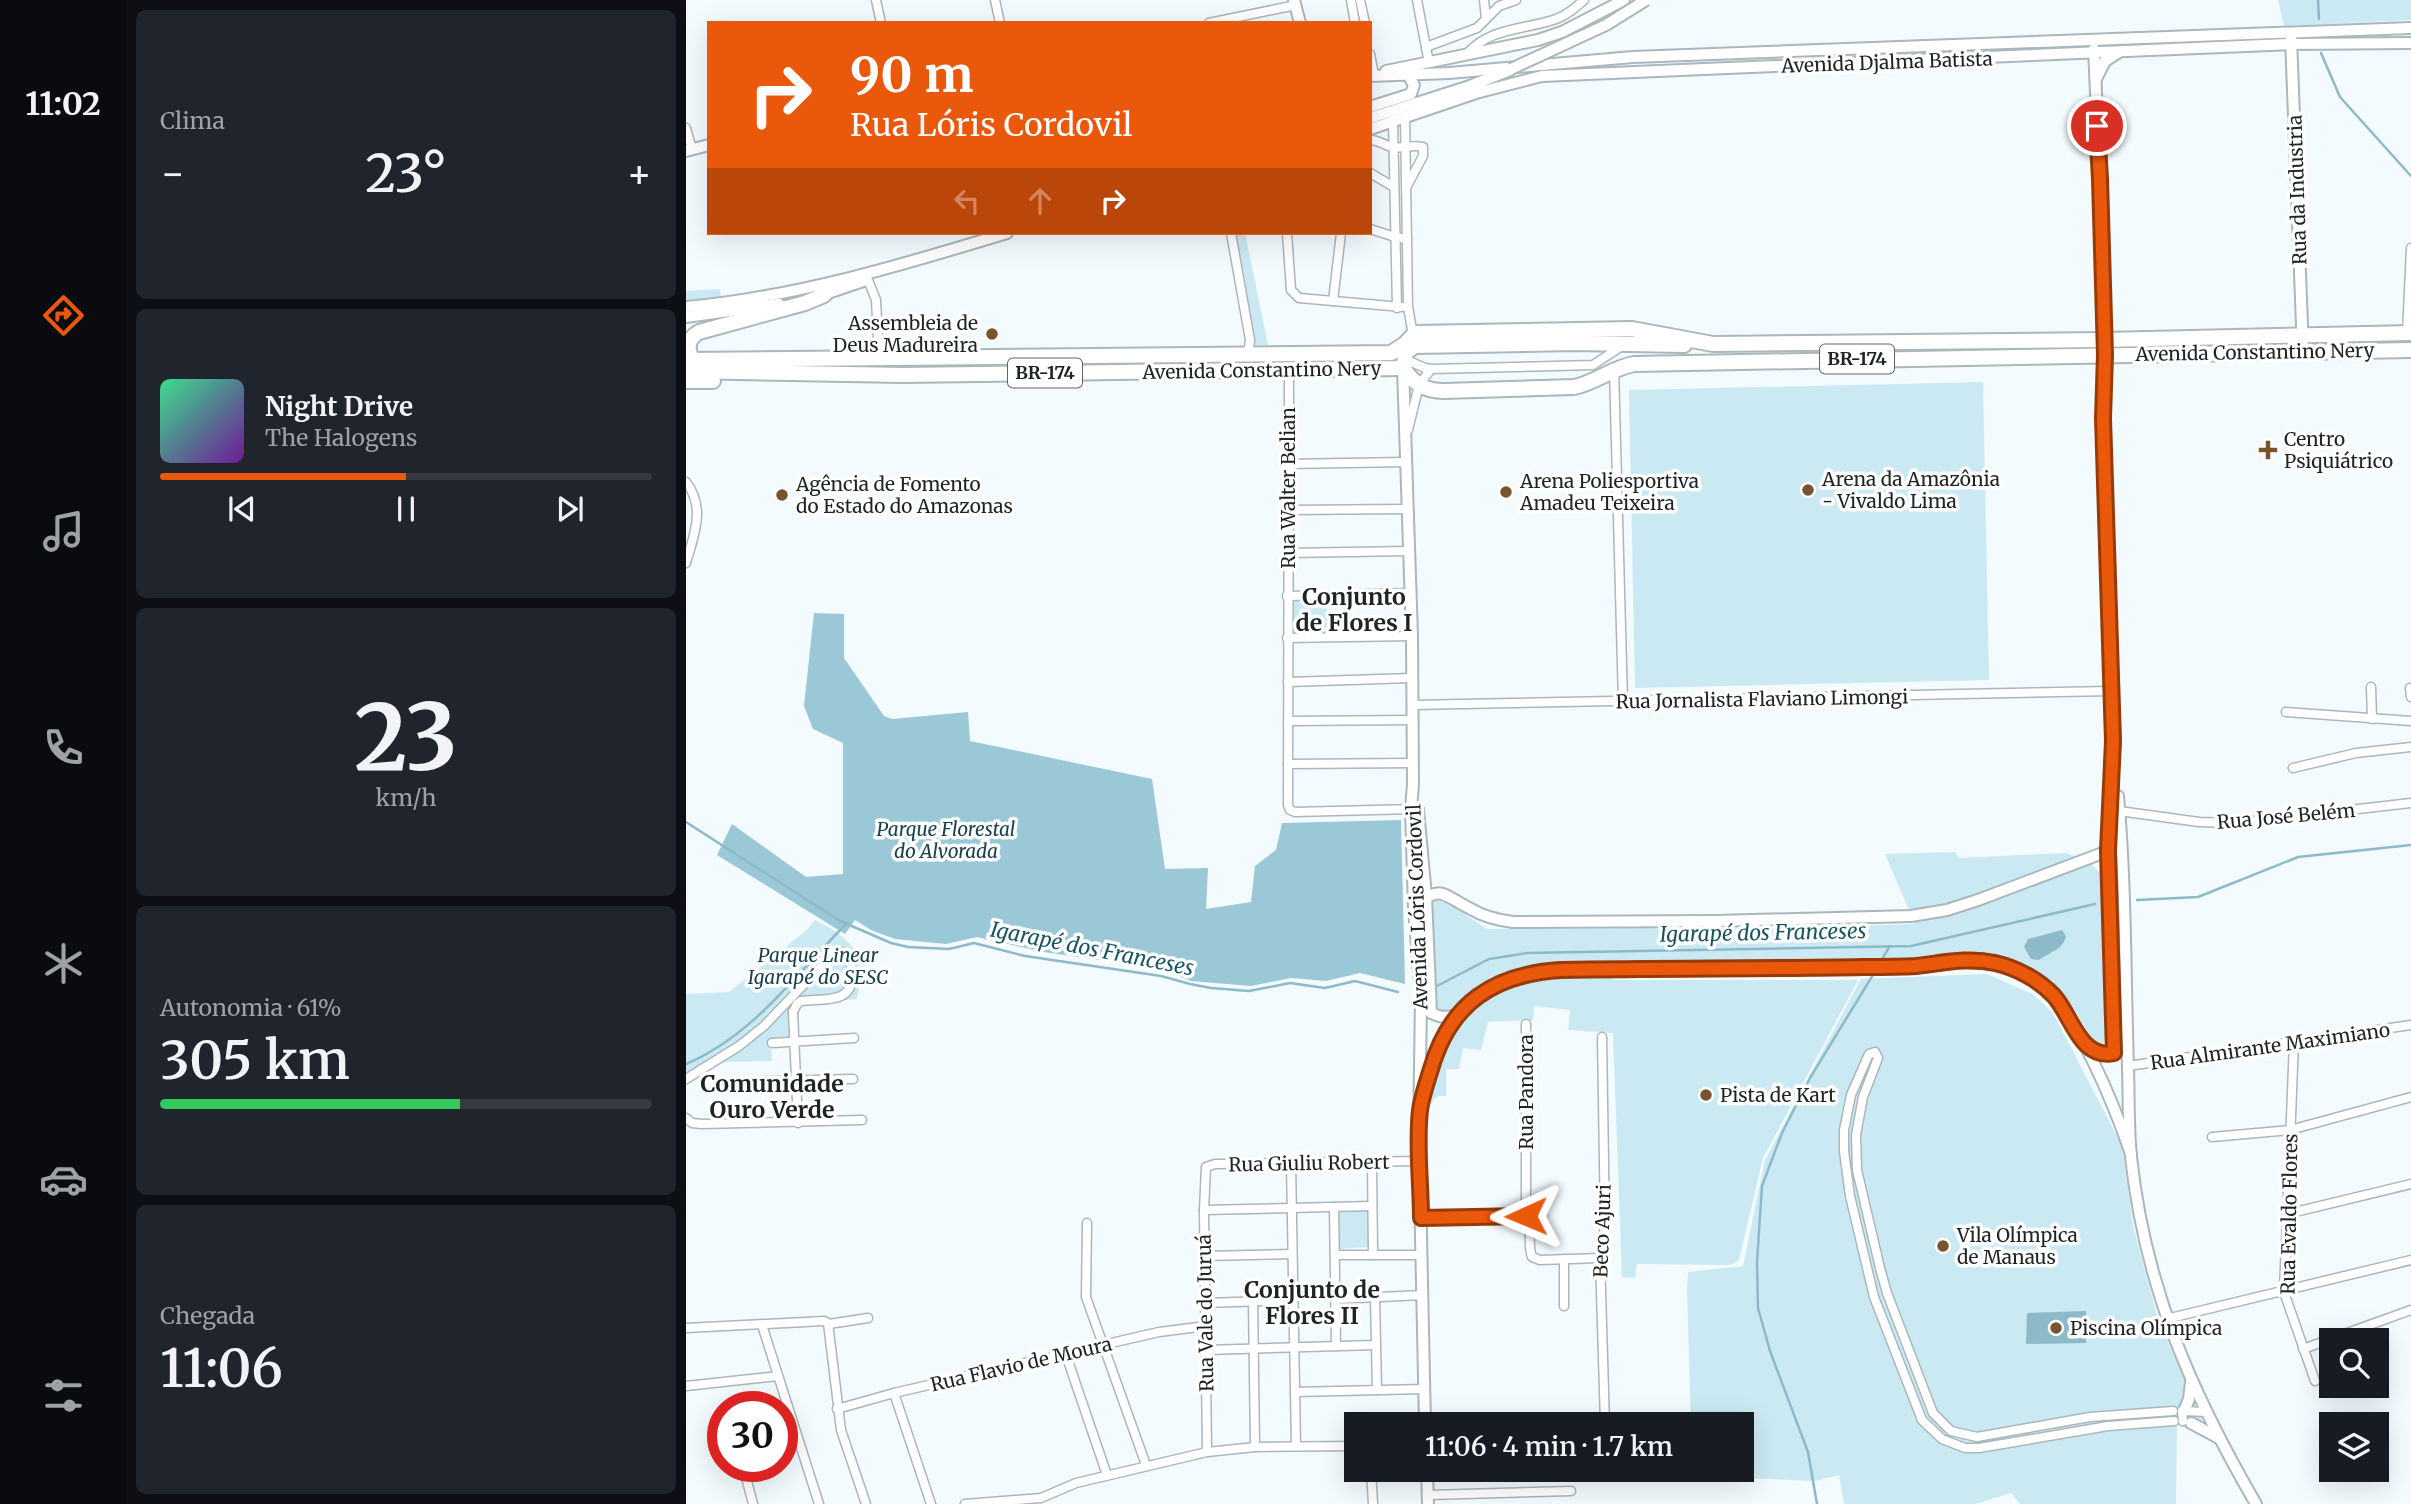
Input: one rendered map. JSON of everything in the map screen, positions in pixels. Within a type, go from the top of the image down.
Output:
[{"type":"highway","points":[[688,364],[689,340],[699,332],[805,303],[824,295]]},
{"type":"highway","name":"Avenida Constantino Nery","points":[[1413,335],[1492,330],[1632,329],[1713,344],[2411,350]]},
{"type":"highway","name":"Avenida Constantino Nery","points":[[1400,360],[1419,385],[1432,391],[1444,391],[1574,387],[1614,369],[1633,364],[2104,347],[2302,335],[2409,333]]},
{"type":"highway","points":[[1400,360],[1405,344],[1413,335]]},
{"type":"highway","name":"BR-174","points":[[1400,360],[1415,346],[1575,342],[1625,345],[1713,344]]},
{"type":"highway","name":"Avenida Constantino Nery","points":[[688,364],[879,358],[1244,353],[1400,360]]},
{"type":"highway","name":"Avenida Constantino Nery","points":[[688,364],[798,374],[1289,370],[1400,360]]},
{"type":"highway","points":[[686,381],[798,374]]},
{"type":"street","points":[[876,0],[881,21]]},
{"type":"street","points":[[995,0],[1000,21]]},
{"type":"street","points":[[1351,0],[1355,21]]},
{"type":"street","points":[[1360,0],[1365,21]]},
{"type":"street","points":[[1418,0],[1429,63]]},
{"type":"street","points":[[1483,0],[1486,18]]},
{"type":"street","points":[[1426,47],[1470,31],[1486,18],[1498,3],[1516,0]]},
{"type":"street","points":[[1466,55],[1483,40],[1512,28],[1557,19],[1569,13],[1583,0]]},
{"type":"street","points":[[1372,76],[1538,40],[1562,32],[1624,0]]},
{"type":"street","points":[[1372,117],[1470,86],[1541,57],[1646,0]]},
{"type":"street","points":[[1217,21],[1295,2],[1300,21]]},
{"type":"street","name":"Avenida Djalma Batista","points":[[1372,76],[1633,57],[2411,27]]},
{"type":"street","name":"Rua da Industria","points":[[2291,32],[2303,351]]},
{"type":"street","points":[[2094,40],[2100,179],[2103,418],[2113,741],[2108,851],[2114,1053]]},
{"type":"street","name":"Avenida Djalma Batista","points":[[1372,129],[1476,93],[1542,76],[2291,44],[2411,43]]},
{"type":"street","points":[[2095,81],[2105,61],[2120,52]]},
{"type":"street","points":[[1372,106],[1411,93],[1414,85],[1408,75]]},
{"type":"street","points":[[1405,118],[1408,307],[1413,335]]},
{"type":"street","points":[[1393,122],[1396,308]]},
{"type":"street","points":[[686,128],[689,150],[707,146]]},
{"type":"street","points":[[1372,140],[1379,140],[1394,148],[1419,145],[1423,147],[1424,152],[1395,202]]},
{"type":"street","points":[[1372,174],[1394,187]]},
{"type":"street","points":[[1372,230],[1407,239]]},
{"type":"street","points":[[686,307],[770,296],[867,276],[1001,235]]},
{"type":"street","points":[[1231,235],[1250,340],[1249,348],[1244,353]]},
{"type":"street","points":[[1287,235],[1291,290],[1299,298],[1408,307]]},
{"type":"street","points":[[1333,301],[1341,235]]},
{"type":"street","points":[[2409,333],[2411,248]]},
{"type":"street","points":[[686,317],[824,295],[867,276]]},
{"type":"street","points":[[867,276],[876,300],[879,358]]},
{"type":"street","points":[[1400,360],[1431,369],[1594,365],[1625,345]]},
{"type":"street","name":"Avenida Lóris Cordovil","points":[[1400,360],[1406,446],[1412,636],[1414,908],[1432,1013]]},
{"type":"street","name":"Avenida Lóris Cordovil","points":[[1406,446],[1419,385],[1431,369]]},
{"type":"street","points":[[1614,369],[1623,702]]},
{"type":"street","name":"Rua Walter Belian","points":[[1289,370],[1288,805],[1290,810],[1295,812],[1414,809]]},
{"type":"street","points":[[1288,464],[1406,462]]},
{"type":"street","points":[[686,482],[693,492],[698,511],[686,563]]},
{"type":"street","points":[[1288,510],[1408,509]]},
{"type":"street","points":[[1288,553],[1409,551]]},
{"type":"street","points":[[1287,596],[1410,593]]},
{"type":"street","points":[[1287,638],[1412,636]]},
{"type":"street","points":[[1287,682],[1412,678]]},
{"type":"street","points":[[2371,687],[2372,719]]},
{"type":"street","name":"Rua Jornalista Flaviano Limongi","points":[[1412,705],[2111,691]]},
{"type":"street","points":[[2286,712],[2411,721]]},
{"type":"street","points":[[1288,721],[1413,720]]},
{"type":"street","points":[[2113,741],[2116,750],[2122,877],[2131,1154],[2146,1244],[2166,1319],[2191,1382],[2256,1504]]},
{"type":"street","points":[[2293,768],[2356,753],[2411,747]]},
{"type":"street","points":[[1288,764],[1413,763]]},
{"type":"street","name":"Rua José Belém","points":[[2119,811],[2199,822],[2235,823],[2411,803]]},
{"type":"street","name":"Avenida Lóris Cordovil","points":[[1414,809],[1426,896],[1421,999],[1420,1110]]},
{"type":"street","points":[[1414,908],[1426,896],[1444,893],[1477,913],[1513,922],[1911,916],[1947,910],[1978,900],[2108,851]]},
{"type":"street","points":[[2109,867],[2122,877]]},
{"type":"street","points":[[686,1079],[764,1026],[822,962],[836,952],[842,952],[851,961],[852,986],[846,994],[838,998],[801,1001],[793,1012],[797,1123]]},
{"type":"street","points":[[1426,1412],[1420,1110],[1436,1049],[1457,1015],[1475,997],[1500,982],[1541,971],[1905,966],[1971,960],[2014,969],[2041,984],[2063,1007],[2116,1113],[2131,1154]]},
{"type":"street","points":[[1421,999],[1432,1013],[1446,1018],[1457,1015]]},
{"type":"street","points":[[782,1007],[793,1012]]},
{"type":"street","name":"Rua Pandora","points":[[1526,1024],[1526,1216],[1529,1222],[1530,1253],[1532,1257],[1540,1260],[1600,1258]]},
{"type":"street","name":"Rua Almirante Maximiano","points":[[2128,1066],[2411,1025]]},
{"type":"street","name":"Beco Ajuri","points":[[1602,1037],[1605,1227],[1600,1258],[1605,1412]]},
{"type":"street","points":[[772,1043],[854,1038]]},
{"type":"street","points":[[2082,1041],[2095,1052],[2114,1053],[2127,1043]]},
{"type":"street","name":"Rua Evaldo Flores","points":[[2294,1042],[2284,1292],[2315,1381]]},
{"type":"street","points":[[2206,1412],[2181,1416],[2108,1426],[1993,1447],[1965,1448],[1942,1439],[1933,1432],[1922,1420],[1874,1297],[1846,1172],[1843,1151],[1847,1113],[1865,1058],[1871,1052],[1878,1055],[1878,1061],[1858,1117],[1857,1170],[1887,1293],[1927,1402],[1941,1423],[1951,1431],[1968,1437],[2105,1415],[2181,1416],[2199,1420],[2206,1412]]},
{"type":"street","points":[[734,1082],[853,1079]]},
{"type":"street","points":[[2212,1137],[2290,1130],[2411,1097]]},
{"type":"street","points":[[686,1118],[692,1123],[702,1125],[862,1120]]},
{"type":"street","name":"Rua Giuliu Robert","points":[[1204,1175],[1206,1167],[1215,1164],[1420,1161]]},
{"type":"street","points":[[1372,1162],[1373,1255]]},
{"type":"street","points":[[1291,1163],[1296,1446]]},
{"type":"street","points":[[1846,1172],[1857,1170]]},
{"type":"street","name":"Rua Vale do Juruá","points":[[1204,1175],[1207,1452]]},
{"type":"street","points":[[2287,1214],[2411,1184]]},
{"type":"street","points":[[1204,1210],[1372,1206]]},
{"type":"street","points":[[1334,1207],[1336,1346]]},
{"type":"street","points":[[1421,1218],[1526,1216]]},
{"type":"street","points":[[1087,1223],[1086,1297],[1146,1465]]},
{"type":"street","points":[[1861,1245],[1874,1242]]},
{"type":"street","points":[[1205,1256],[1292,1254]]},
{"type":"street","points":[[1335,1255],[1422,1255]]},
{"type":"street","points":[[1564,1259],[1564,1306]]},
{"type":"street","points":[[2166,1319],[2411,1260]]},
{"type":"street","points":[[1336,1299],[1423,1296]]},
{"type":"street","points":[[1375,1297],[1377,1390]]},
{"type":"street","points":[[1206,1303],[1293,1300]]},
{"type":"street","points":[[1254,1301],[1255,1447]]},
{"type":"street","points":[[2303,1349],[2411,1310]]},
{"type":"street","points":[[686,1328],[824,1321],[829,1324],[868,1318]]},
{"type":"street","points":[[829,1324],[841,1430],[866,1504]]},
{"type":"street","points":[[762,1325],[820,1504]]},
{"type":"street","name":"Rua Flavio de Moura","points":[[838,1409],[894,1393],[1159,1332],[1206,1326]]},
{"type":"street","points":[[1890,1340],[1902,1335]]},
{"type":"street","points":[[1206,1350],[1375,1345]]},
{"type":"street","points":[[1066,1355],[1107,1475]]},
{"type":"street","points":[[1905,1380],[1917,1375]]},
{"type":"street","points":[[686,1386],[778,1376]]},
{"type":"street","points":[[2181,1416],[2191,1382]]},
{"type":"street","points":[[1295,1392],[1425,1389]]},
{"type":"street","points":[[894,1393],[931,1504]]},
{"type":"street","points":[[2105,1415],[2108,1426]]},
{"type":"street","points":[[2181,1416],[2219,1438]]},
{"type":"street","points":[[965,1504],[1037,1501],[1076,1483],[1207,1452],[1255,1447],[1344,1446]]},
{"type":"street","points":[[747,1482],[753,1504]]},
{"type":"street","points":[[1372,1482],[1373,1504]]},
{"type":"street","points":[[1428,1499],[1571,1491]]},
{"type":"green space","points":[[2278,0],[2411,0],[2411,20],[2284,26]]},
{"type":"green space","points":[[1234,235],[1245,235],[1268,345],[1253,345]]},
{"type":"green space","points":[[720,289],[721,297],[686,300],[686,291]]},
{"type":"green space","name":"Arena da Amazônia - Vivaldo Lima","points":[[1983,382],[1989,680],[1635,688],[1629,390]]},
{"type":"green space","points":[[1327,595],[1327,638],[1285,639],[1284,598]]},
{"type":"green space","name":"Parque Florestal do Alvorada","points":[[814,613],[844,614],[844,658],[884,716],[892,719],[968,712],[970,741],[1152,779],[1165,869],[1208,868],[1206,909],[1251,902],[1255,866],[1276,850],[1282,823],[1401,820],[1405,984],[1360,973],[1326,981],[1291,978],[1251,986],[1191,981],[1162,969],[1044,952],[977,937],[946,944],[895,939],[871,930],[855,920],[845,934],[717,855],[732,824],[806,877],[843,874],[843,743],[813,729],[804,706]]},
{"type":"green space","points":[[1955,852],[1959,858],[2066,853],[2091,864],[2100,873],[2106,1038],[2102,1044],[2095,1044],[2071,1005],[2048,979],[2016,962],[1994,956],[1954,954],[1868,961],[1611,962],[1612,980],[1858,980],[1763,1158],[1739,1260],[1730,1265],[1637,1264],[1635,1278],[1622,1277],[1613,1033],[1568,1030],[1570,1010],[1534,1006],[1533,1020],[1488,1022],[1481,1050],[1463,1048],[1459,1069],[1446,1069],[1446,1096],[1438,1096],[1427,1107],[1440,1058],[1466,1014],[1451,1010],[1442,1013],[1435,1007],[1432,900],[1442,899],[1487,929],[1792,928],[1915,924],[1885,854]]},
{"type":"green space","name":"Parque Linear Igarapé do SESC","points":[[815,920],[839,934],[854,950],[860,970],[857,999],[802,1004],[796,1007],[792,1044],[771,1047],[772,1061],[721,1062],[686,1083],[686,994],[729,992],[807,930]]},
{"type":"green space","name":"Vila Olímpica de Manaus","points":[[1987,974],[2034,995],[2053,1013],[2122,1146],[2133,1226],[2158,1319],[2209,1437],[2177,1425],[2176,1504],[2020,1504],[2011,1493],[1975,1504],[1844,1504],[1839,1475],[1815,1481],[1754,1479],[1754,1412],[1691,1412],[1688,1272],[1743,1266],[1765,1160],[1861,979]]},
{"type":"green space","points":[[1370,1210],[1370,1247],[1337,1249],[1336,1211]]},
{"type":"shaded area","points":[[2062,930],[2066,936],[2059,948],[2039,960],[2031,959],[2024,947],[2028,939]]},
{"type":"shaded area","name":"Piscina Olímpica","points":[[2086,1311],[2086,1343],[2026,1344],[2027,1313]]},
{"type":"waterway","points":[[2318,0],[2319,19]]},
{"type":"waterway","points":[[2321,53],[2340,97],[2411,176]]},
{"type":"waterway","name":"Igarapé dos Franceses","points":[[686,822],[840,921],[891,943],[908,947],[949,949],[974,943],[1025,956],[1161,976],[1211,988],[1249,991],[1290,983],[1325,988],[1355,981],[1398,992]]},
{"type":"waterway","name":"Igarapé dos Franceses","points":[[2137,900],[2198,897],[2298,857],[2411,845]]},
{"type":"waterway","name":"Igarapé dos Franceses","points":[[1435,987],[1489,959],[1527,953],[1911,946],[2095,904]]},
{"type":"waterway","points":[[686,1064],[710,1052],[753,1020],[847,923]]},
{"type":"waterway","points":[[1879,964],[1890,946]]},
{"type":"waterway","points":[[1817,1504],[1808,1452],[1770,1351],[1758,1308],[1757,1262],[1762,1186],[1782,1133],[1810,1078],[1876,970]]},
{"type":"place","name":"Assembleia de Deus Madureira","points":[[992,334]]},
{"type":"place","name":"Centro Psiquiátrico","points":[[2268,450]]},
{"type":"place","name":"Arena da Amazônia - Vivaldo Lima","points":[[1808,490]]},
{"type":"place","name":"Arena Poliesportiva Amadeu Teixeira","points":[[1506,492]]},
{"type":"place","name":"Agência de Fomento do Estado do Amazonas","points":[[782,495]]},
{"type":"place","name":"Pista de Kart","points":[[1706,1095]]},
{"type":"place","name":"Vila Olímpica de Manaus","points":[[1943,1246]]},
{"type":"place","name":"Piscina Olímpica","points":[[2056,1328]]},
{"type":"district","name":"Conjunto de Flores I","points":[[1354,610]]},
{"type":"district","name":"Comunidade Ouro Verde","points":[[772,1097]]},
{"type":"district","name":"Conjunto de Flores II","points":[[1312,1303]]},
{"type":"route","points":[[1526,1216],[1421,1218],[1420,1110],[1436,1049],[1465,1005],[1489,988],[1514,977],[1561,970],[1838,968],[1918,965],[1959,960],[1985,961],[2014,969],[2041,984],[2063,1007],[2087,1046],[2099,1053],[2114,1053],[2108,851],[2113,741],[2097,126]]}]
